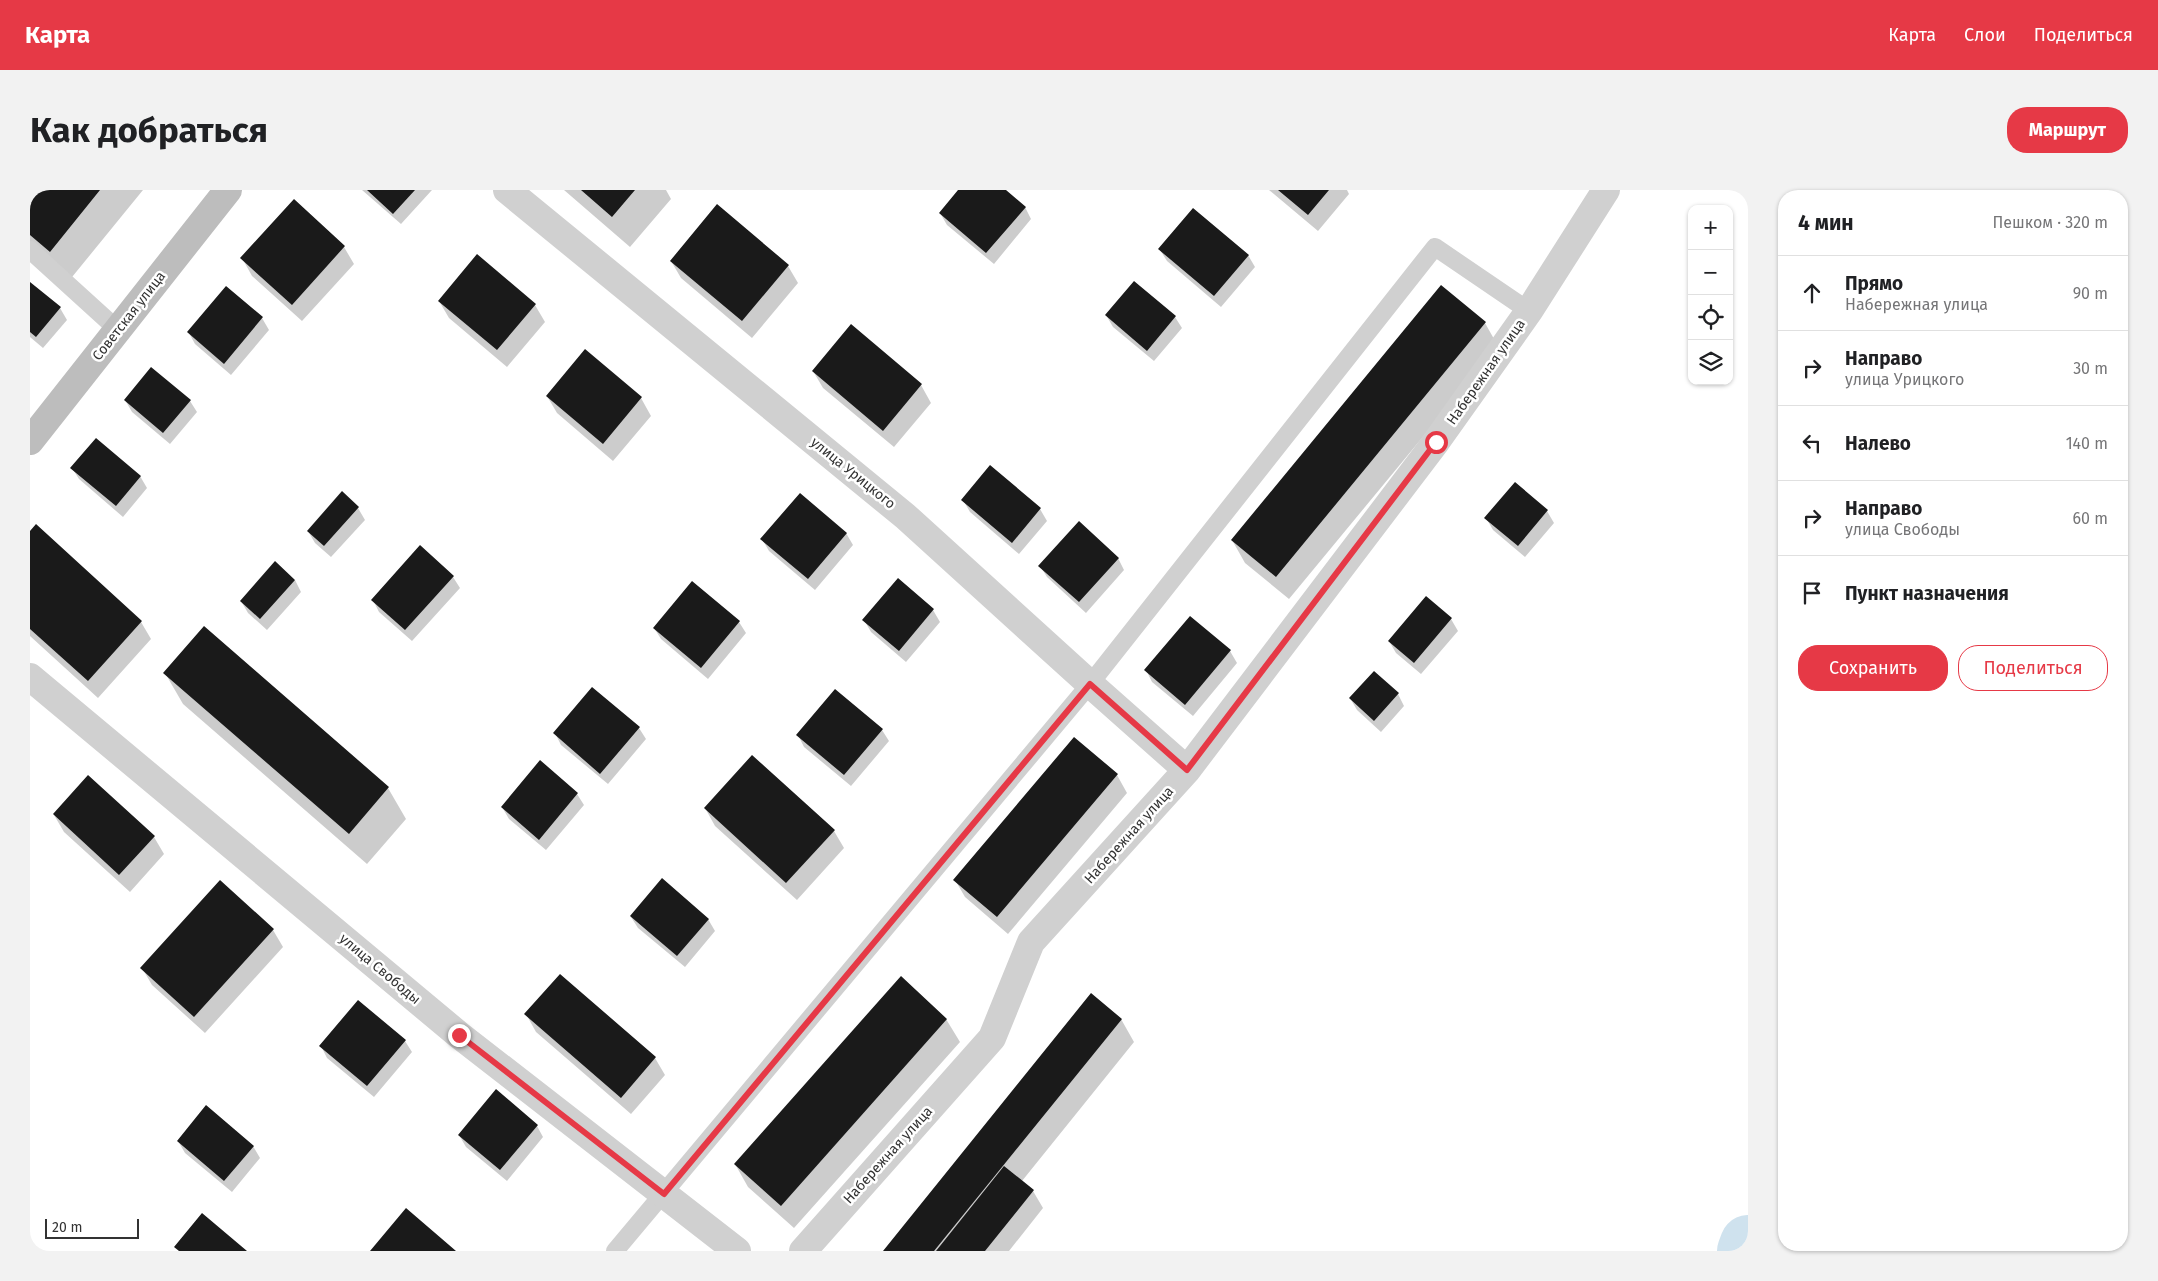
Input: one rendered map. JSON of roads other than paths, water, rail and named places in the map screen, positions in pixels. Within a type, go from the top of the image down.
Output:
[{"type":"main road","name":"Советская улица","points":[[30,441],[228,190]]},
{"type":"street","name":"улица Урицкого","points":[[507,190],[905,516],[1187,770]]},
{"type":"street","name":"Набережная улица","points":[[803,1251],[992,1038],[1031,942],[1187,770],[1436,442],[1529,310],[1606,190]]},
{"type":"street","name":"улица Свободы","points":[[30,677],[459,1035],[736,1251]]},
{"type":"lane","points":[[615,1251],[1090,684],[1435,247],[1529,310]]},
{"type":"lane","points":[[30,250],[118,330]]},
{"type":"waterway","points":[[1745,1251],[1748,1243]]}]
